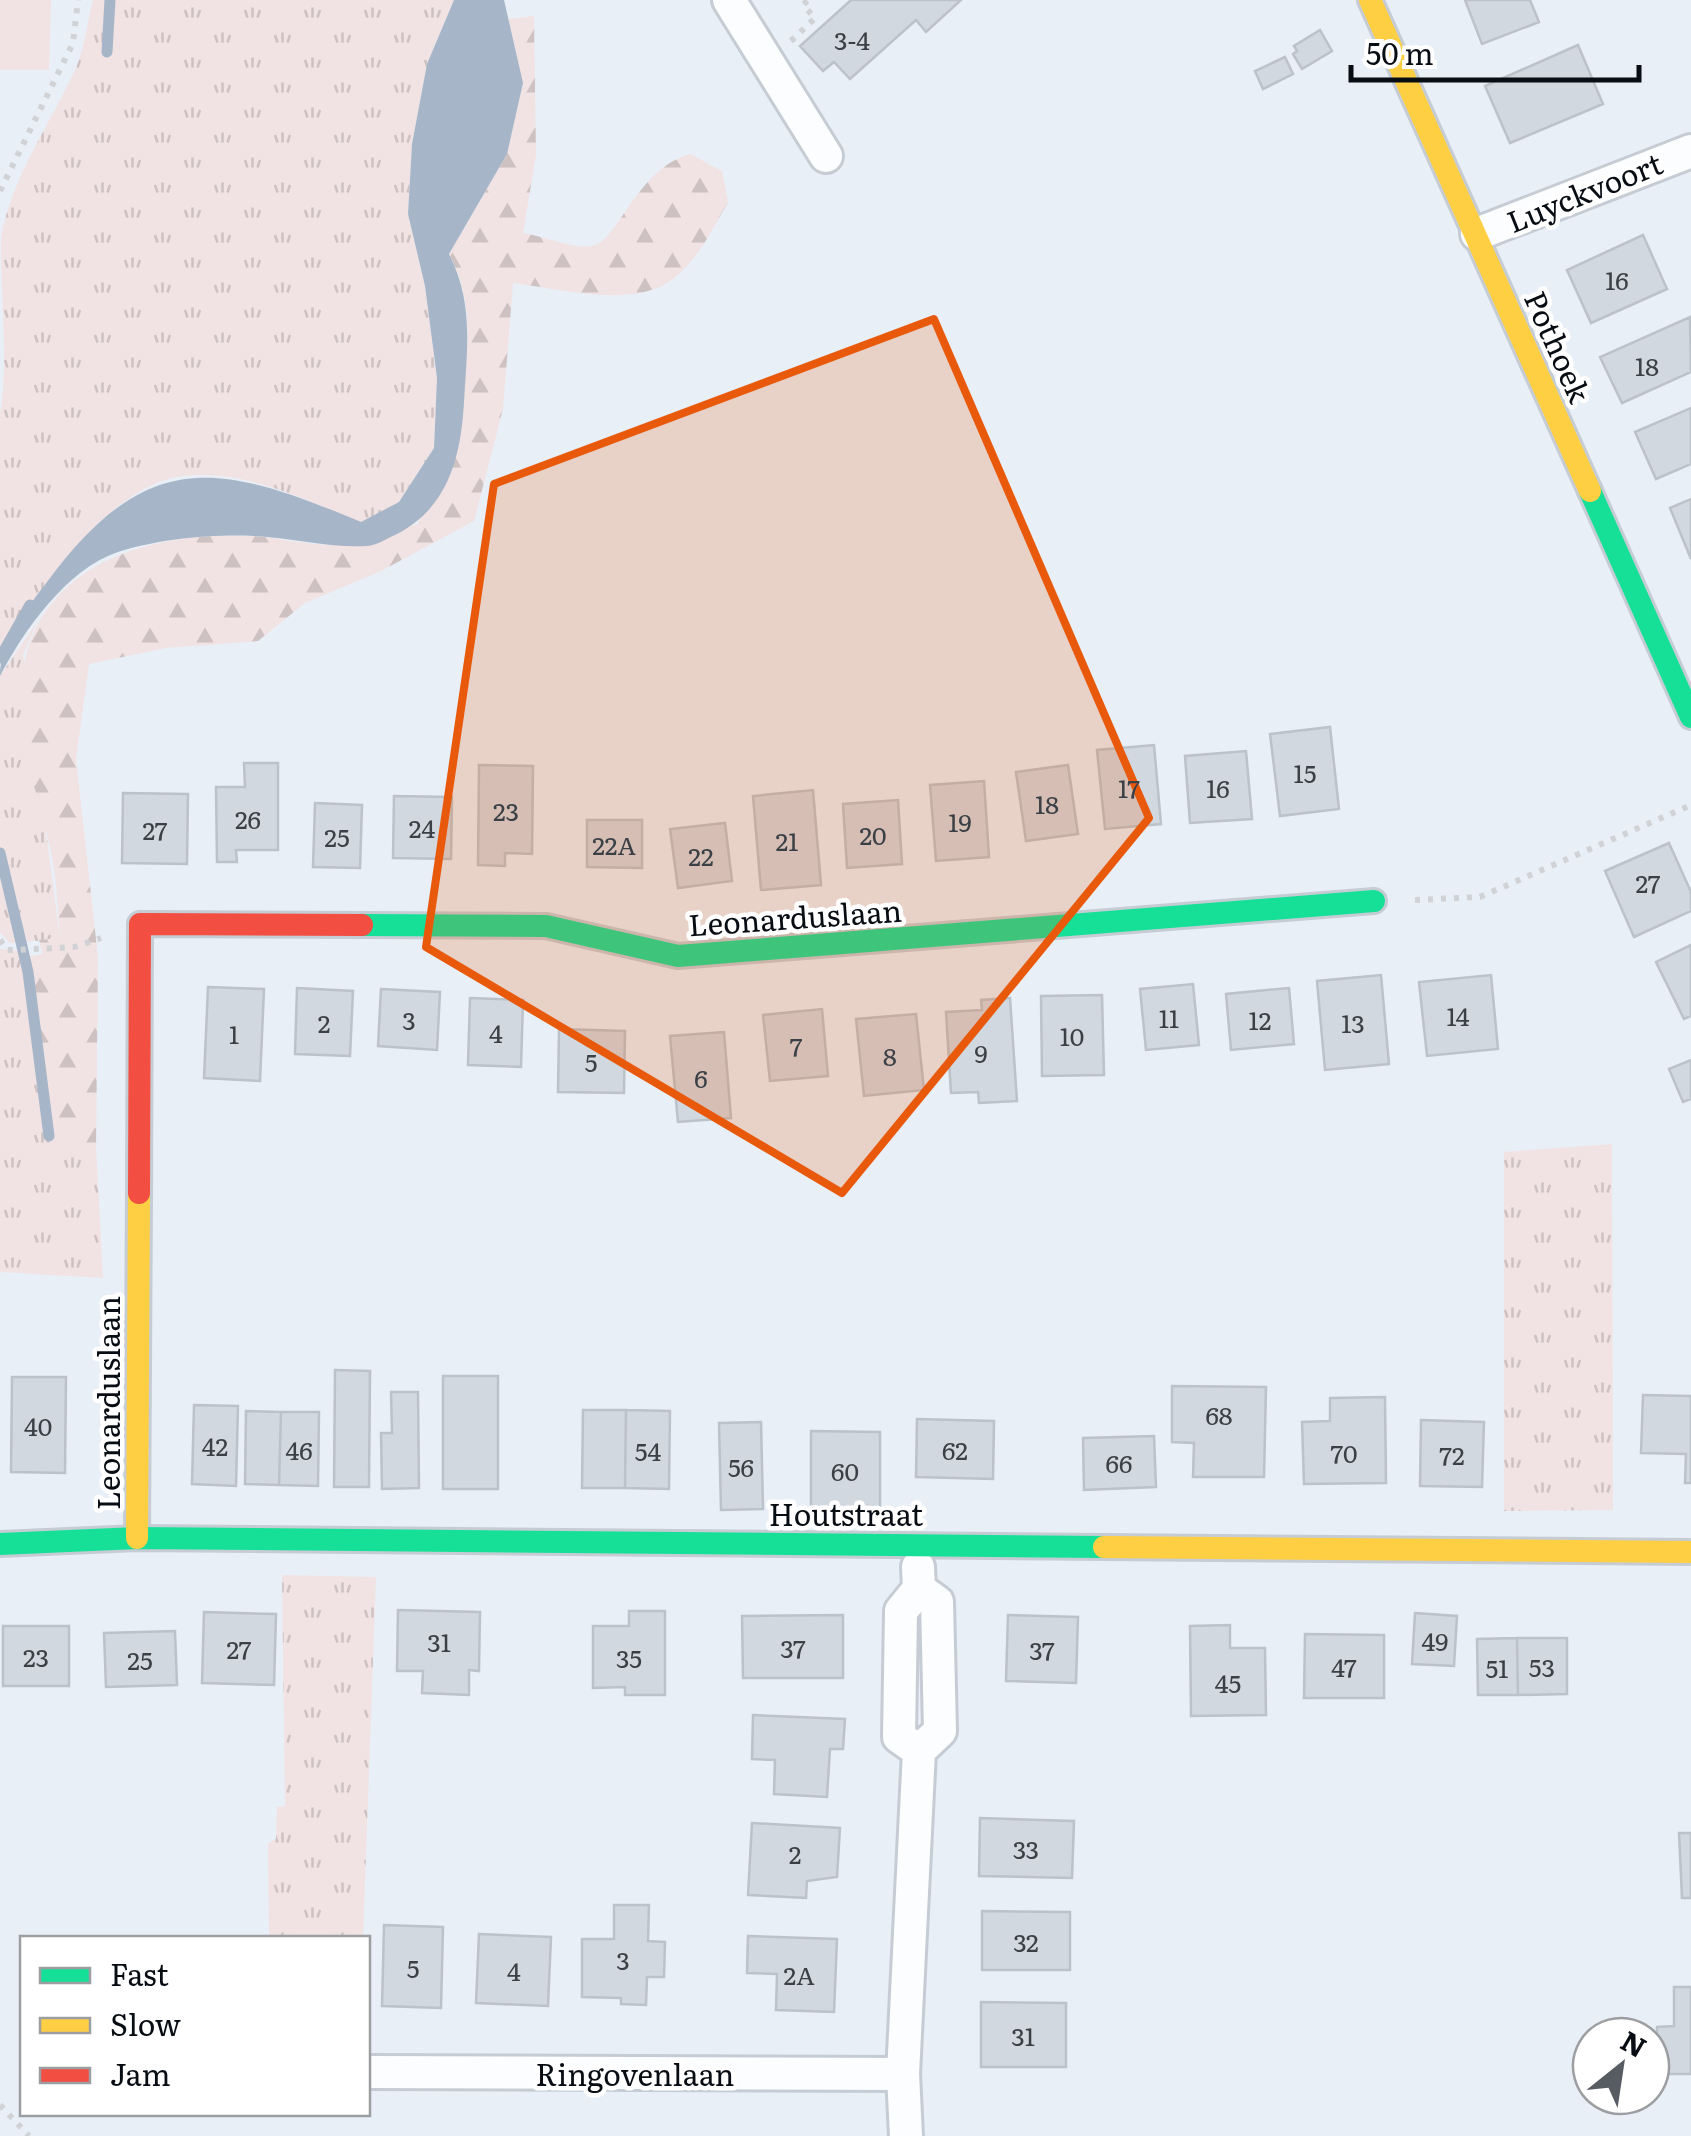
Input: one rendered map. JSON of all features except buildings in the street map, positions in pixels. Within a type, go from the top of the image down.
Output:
[{"type":"street","points":[[729,0],[826,156]]},
{"type":"street","name":"Pothoek","points":[[1370,0],[1691,717]]},
{"type":"street","name":"Luyckvoort","points":[[1477,234],[1691,151]]},
{"type":"street","name":"Leonarduslaan","points":[[137,1538],[140,924],[546,926],[678,956],[1374,901]]},
{"type":"street","name":"Houtstraat","points":[[0,1544],[137,1538],[1691,1552]]},
{"type":"street","points":[[906,2136],[904,2074],[919,1751],[940,1731],[937,1602],[919,1588],[916,1544]]},
{"type":"street","name":"Ringovenlaan","points":[[370,2072],[904,2074]]},
{"type":"path","points":[[0,191],[73,44],[78,0]]},
{"type":"path","points":[[768,64],[815,18],[803,5],[808,0]]},
{"type":"path","points":[[1374,901],[1480,898],[1691,804]]},
{"type":"path","points":[[0,940],[7,950],[75,946],[140,924]]},
{"type":"path","points":[[0,2104],[29,2136]]},
{"type":"highlighted area","points":[[934,319],[1149,818],[842,1193],[426,947],[494,484]]},
{"type":"green space","points":[[0,0],[51,0],[49,70],[0,70]]},
{"type":"green space","points":[[93,0],[454,0],[427,64],[412,144],[408,214],[425,286],[437,378],[434,448],[399,502],[361,523],[249,481],[201,475],[177,477],[150,486],[124,502],[73,550],[30,607],[0,659],[0,415],[4,349],[1,237],[23,171],[76,68]]},
{"type":"green space","points":[[534,16],[536,155],[523,233],[584,246],[601,242],[656,174],[690,154],[722,171],[728,202],[694,257],[664,285],[644,292],[600,295],[513,283],[503,409],[474,521],[381,571],[305,603],[258,641],[166,648],[89,664],[76,759],[98,957],[96,1148],[49,1136],[24,957],[43,954],[39,940],[60,938],[53,862],[22,720],[26,654],[42,618],[65,589],[95,566],[131,551],[212,536],[340,545],[418,524],[451,424],[466,354],[467,320],[462,287],[449,254],[507,154],[523,83],[508,19]]},
{"type":"green space","points":[[37,622],[23,655],[60,939],[10,943],[0,932],[0,676]]},
{"type":"green space","points":[[0,949],[15,950],[24,957],[49,1135],[96,1148],[103,1278],[0,1272]]},
{"type":"green space","points":[[1612,1144],[1613,1510],[1504,1511],[1504,1152]]},
{"type":"green space","points":[[282,1575],[376,1577],[363,1936],[269,1936],[268,1843],[276,1839],[277,1807],[285,1806]]},
{"type":"water","points":[[454,0],[504,0],[523,83],[507,154],[449,254],[466,308],[466,363],[459,442],[439,496],[413,524],[371,545],[221,536],[168,541],[118,552],[81,572],[49,603],[0,676],[9,638],[47,582],[84,538],[119,507],[154,487],[189,478],[226,479],[267,487],[361,522],[399,502],[434,448],[437,378],[425,286],[408,214],[412,144],[427,64]]},
{"type":"waterway","points":[[107,52],[110,0]]},
{"type":"waterway","points":[[0,658],[30,605]]},
{"type":"waterway","points":[[0,853],[28,972],[49,1136]]},
{"type":"traffic: fast","points":[[1590,491],[1691,717]]},
{"type":"traffic: fast","points":[[362,925],[546,926],[678,956],[1374,901]]},
{"type":"traffic: fast","points":[[0,1544],[137,1538],[1104,1547]]},
{"type":"traffic: slow","points":[[1370,0],[1590,491]]},
{"type":"traffic: slow","points":[[137,1538],[139,1193]]},
{"type":"traffic: slow","points":[[1104,1547],[1691,1552]]},
{"type":"traffic: jam","points":[[139,1193],[140,924],[362,925]]}]
